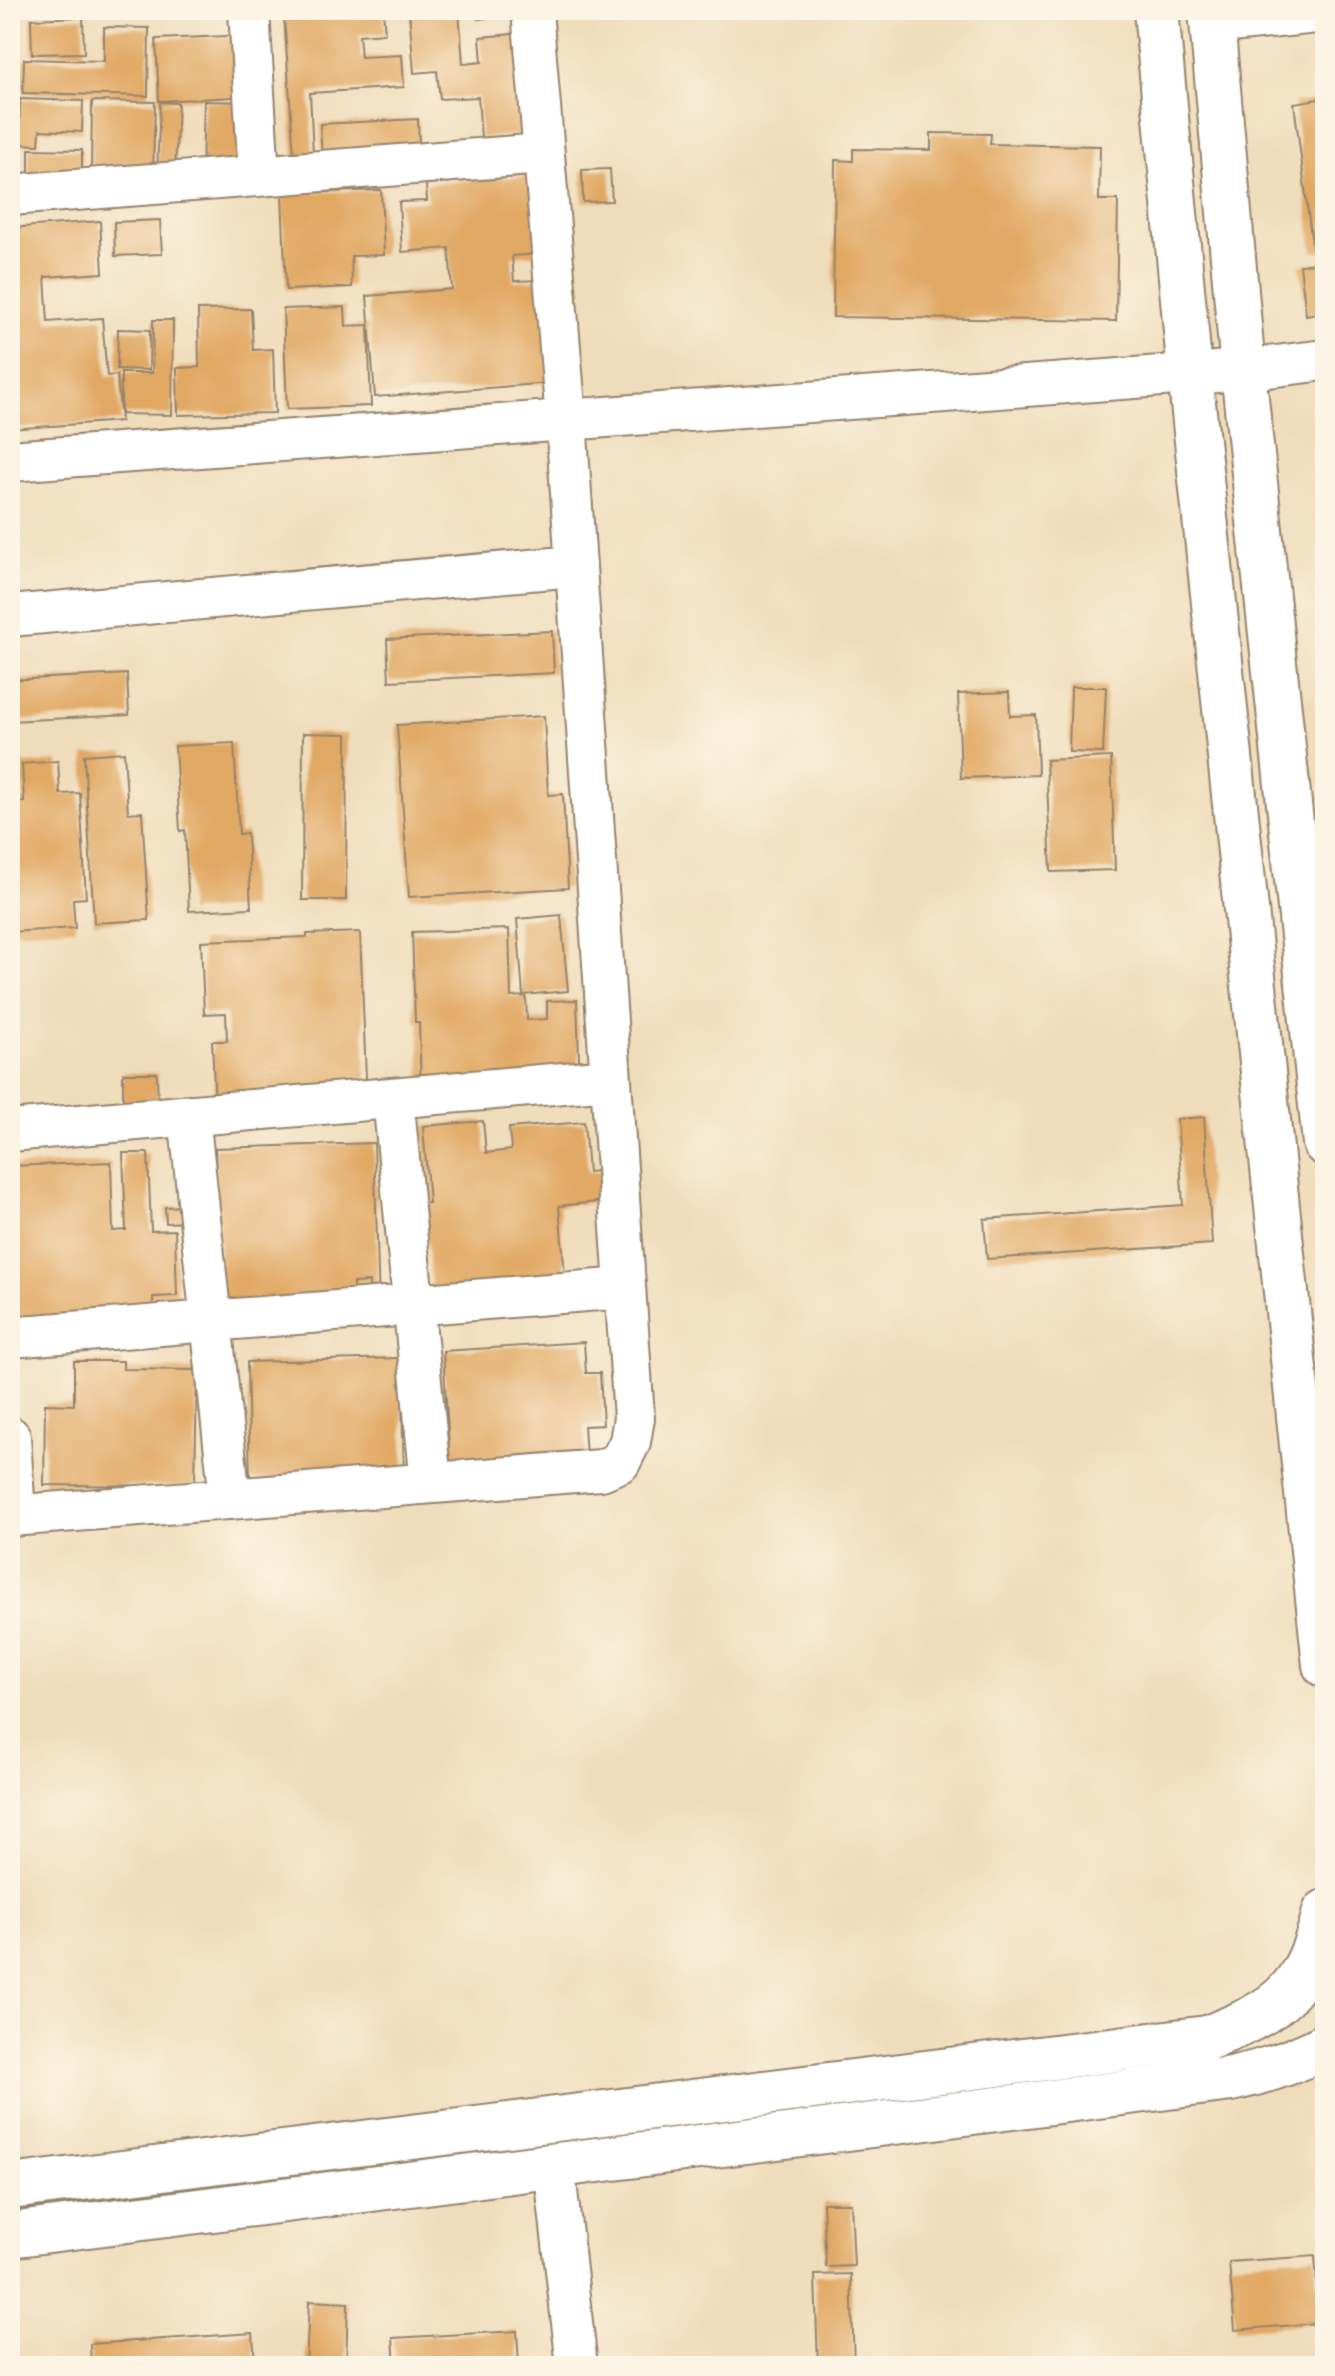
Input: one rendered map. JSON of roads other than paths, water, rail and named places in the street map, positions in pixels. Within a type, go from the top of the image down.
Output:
[{"type":"main road","points":[[1156,10],[1190,374],[1325,1665]]},
{"type":"main road","points":[[1211,17],[1243,370],[1313,916],[1325,1143]]},
{"type":"main road","points":[[10,2187],[1207,2038],[1240,2026],[1271,2009],[1297,1984],[1319,1956],[1325,1912]]},
{"type":"main road","points":[[10,2235],[1231,2079],[1296,2061],[1325,2046]]},
{"type":"street","points":[[249,10],[259,176]]},
{"type":"street","points":[[10,1437],[12,1516],[601,1470],[620,1462],[630,1442],[634,1418],[566,420],[532,10]]},
{"type":"street","points":[[1211,17],[1325,12]]},
{"type":"street","points":[[10,195],[543,154]]},
{"type":"street","points":[[10,461],[1243,370],[1325,360]]},
{"type":"street","points":[[10,616],[575,566]]},
{"type":"street","points":[[10,1131],[610,1079]]},
{"type":"street","points":[[393,1098],[431,1483]]},
{"type":"street","points":[[189,1115],[230,1499]]},
{"type":"street","points":[[10,1337],[624,1288]]},
{"type":"street","points":[[554,2165],[577,2366]]}]
